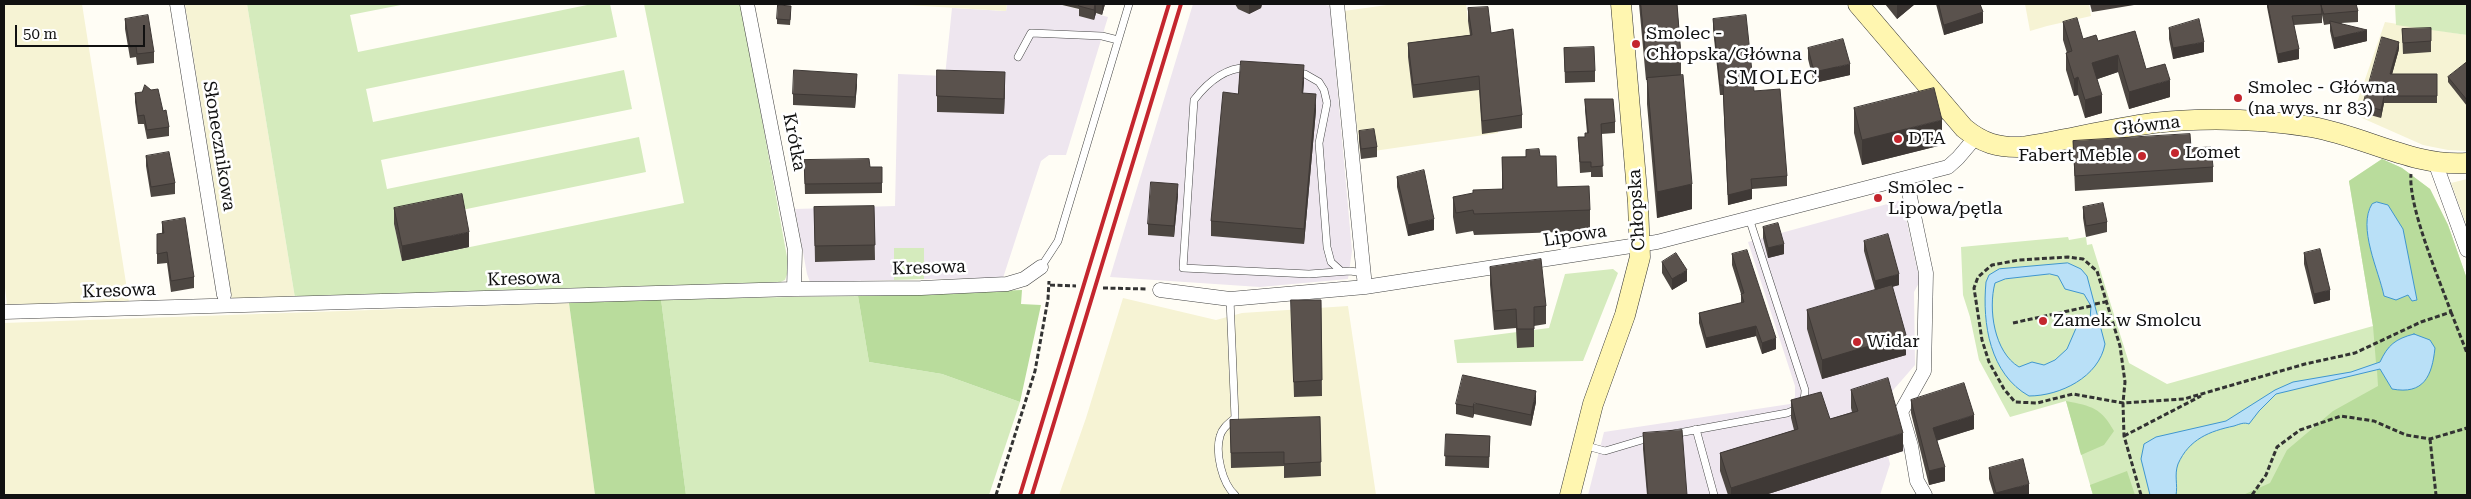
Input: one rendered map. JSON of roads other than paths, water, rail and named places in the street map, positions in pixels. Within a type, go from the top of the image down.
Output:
[{"type":"street","name":"Słonecznikowa","points":[[177,4],[224,295]]},
{"type":"street","name":"Krótka","points":[[747,4],[795,250],[794,290]]},
{"type":"street","points":[[1337,4],[1366,287]]},
{"type":"street","name":"Chłopska","points":[[1570,495],[1581,444],[1638,271],[1641,244],[1621,4]]},
{"type":"street","name":"Główna","points":[[1858,4],[1964,128],[1975,138],[1987,144],[2012,147],[2151,124],[2212,119],[2253,120],[2313,127],[2434,162],[2467,163]]},
{"type":"street","name":"Lipowa","points":[[1160,290],[1230,299],[1366,287],[1641,244],[1948,167],[1975,138]]},
{"type":"street","points":[[2434,162],[2467,250]]},
{"type":"street","points":[[1906,178],[1926,273],[1924,371],[1901,412],[1911,446],[1917,481],[1925,495]]},
{"type":"street","name":"Kresowa","points":[[4,312],[921,288],[1007,284],[1024,279],[1041,267]]},
{"type":"lane","points":[[1041,267],[1058,241],[1129,4]]},
{"type":"lane","points":[[1018,57],[1031,33],[1102,36],[1118,40]]},
{"type":"lane","points":[[1260,69],[1232,69],[1205,86],[1194,100],[1183,268],[1309,274],[1341,271],[1364,273]]},
{"type":"lane","points":[[1287,72],[1304,74],[1314,78],[1324,90],[1327,102],[1319,143],[1327,247],[1331,262],[1341,271]]},
{"type":"lane","points":[[1581,444],[1605,451],[1642,439],[1787,413],[1802,405],[1805,390],[1749,218]]},
{"type":"lane","points":[[1230,299],[1235,418],[1226,425],[1220,435],[1218,451],[1225,480],[1235,495]]},
{"type":"lane","points":[[1696,429],[1714,495]]},
{"type":"water","points":[[2377,202],[2388,205],[2403,229],[2417,300],[2412,301],[2408,295],[2396,300],[2384,296],[2370,249],[2367,225],[2368,214],[2372,204]]},
{"type":"water","points":[[2068,263],[2081,269],[2087,276],[2105,344],[2095,366],[2086,375],[2053,393],[2029,396],[2016,387],[2005,375],[1991,346],[1985,298],[1986,282],[1989,275],[1999,269]],"holes":[[[2050,274],[2058,276],[2065,289],[2084,294],[2091,306],[2090,320],[2077,326],[2067,349],[2055,360],[2044,365],[2032,362],[2019,367],[2004,351],[1995,329],[1992,305],[1995,283],[2005,279]]]},
{"type":"water","points":[[2414,334],[2430,340],[2435,348],[2429,375],[2419,386],[2403,390],[2392,389],[2380,369],[2276,394],[2249,424],[2245,423],[2209,434],[2194,442],[2188,448],[2178,464],[2176,495],[2150,495],[2141,459],[2144,444],[2156,437],[2226,421],[2275,390],[2293,382],[2351,372],[2380,362],[2393,343]]},
{"type":"railway","points":[[1020,495],[1169,4]]},
{"type":"railway","points":[[1032,495],[1181,4]]},
{"type":"place","name":"Smolec - Chłopska/Główna","points":[[1636,44]]},
{"type":"place","name":"Smolec - Główna (na wys. nr 83)","points":[[2238,98]]},
{"type":"place","name":"DTA","points":[[1898,139]]},
{"type":"place","name":"Lomet","points":[[2175,153]]},
{"type":"place","name":"Fabert Meble","points":[[2142,156]]},
{"type":"place","name":"Smolec - Lipowa/pętla","points":[[1878,198]]},
{"type":"place","name":"Zamek w Smolcu","points":[[2043,321]]},
{"type":"place","name":"Widar","points":[[1857,342]]},
{"type":"district","name":"SMOLEC","points":[[1772,78]]}]
